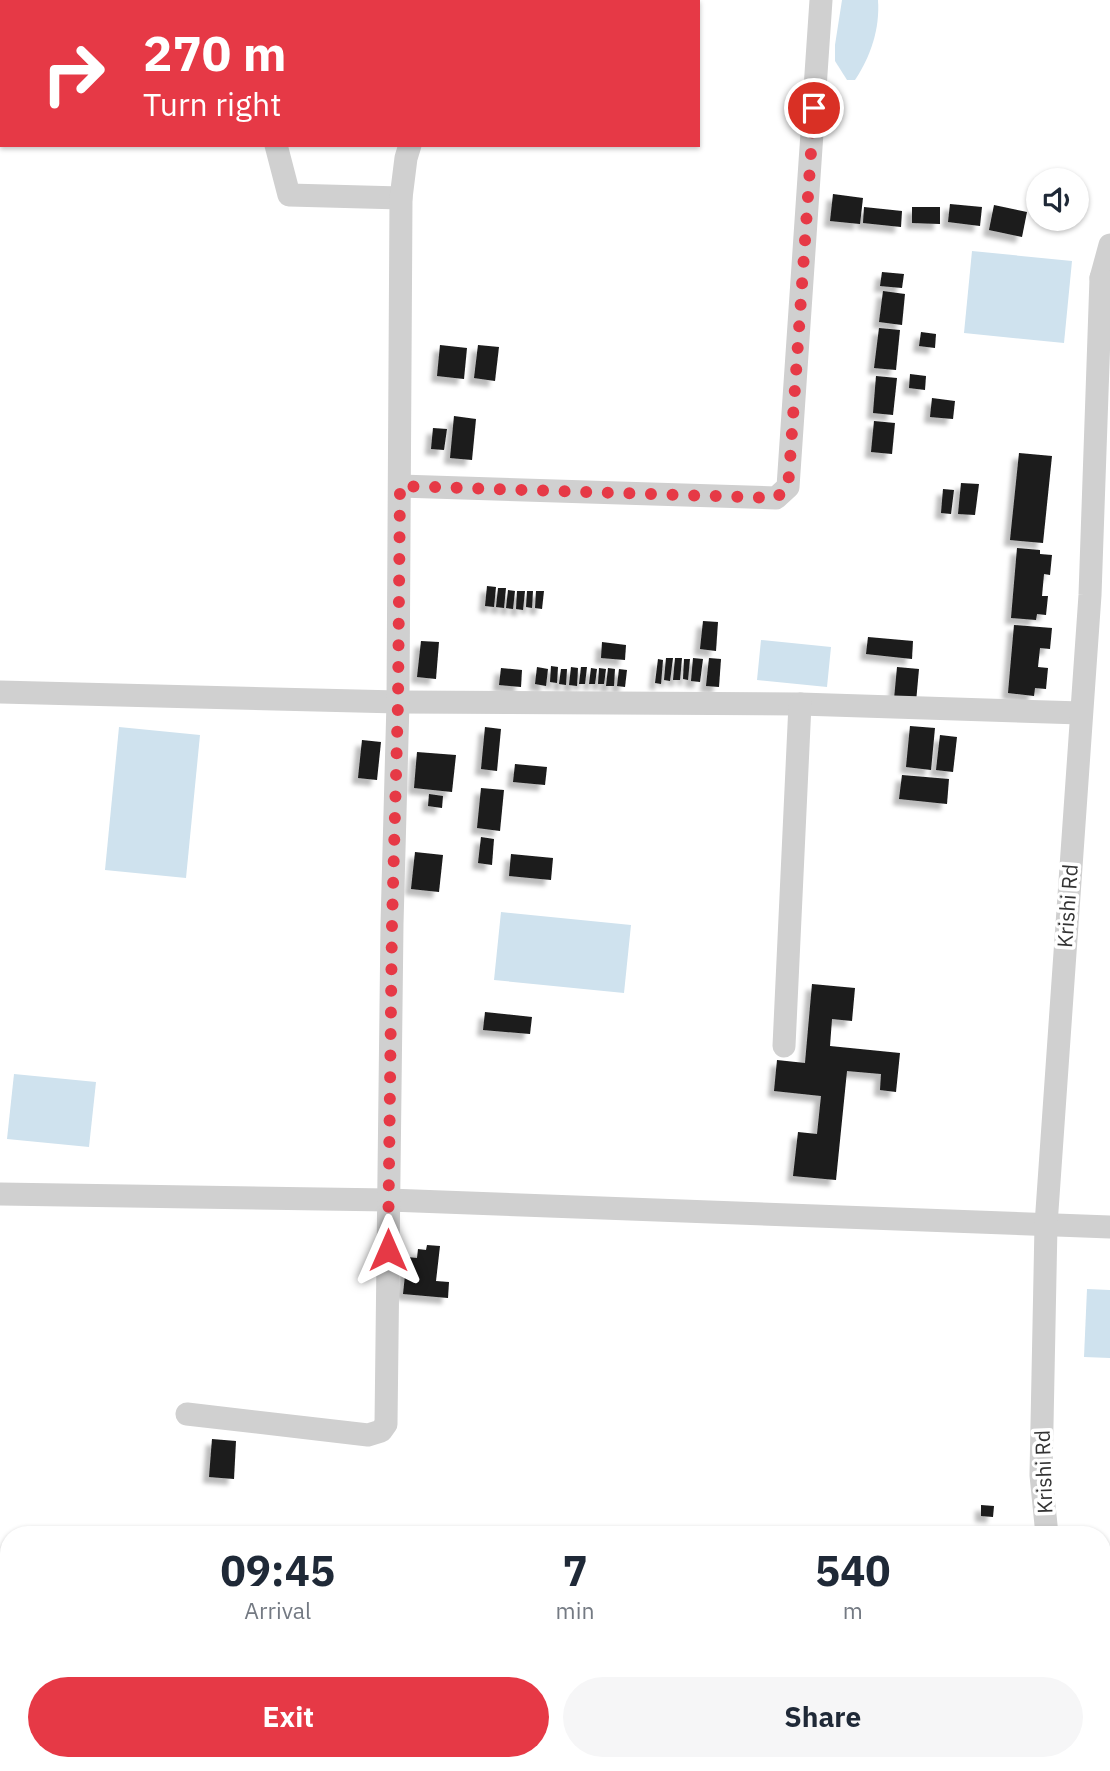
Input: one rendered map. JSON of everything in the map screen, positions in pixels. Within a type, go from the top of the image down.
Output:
[{"type":"street","points":[[400,486],[753,498],[776,498],[788,487],[821,0]]},
{"type":"street","points":[[277,147],[289,195],[401,198]]},
{"type":"street","points":[[187,1414],[368,1435],[381,1431],[386,1424],[392,924],[398,702],[401,198],[409,147]]},
{"type":"street","name":"Krishi Rd","points":[[1045,1526],[1041,1475],[1046,1226],[1081,713],[1100,596],[1106,278],[1110,245]]},
{"type":"street","points":[[0,692],[398,702],[800,704],[1081,713]]},
{"type":"street","points":[[784,1046],[800,704]]},
{"type":"street","points":[[0,1194],[389,1200],[1110,1227]]},
{"type":"water","points":[[842,0],[878,0],[878,21],[873,42],[855,80],[847,80],[835,61]]},
{"type":"water","points":[[972,251],[1072,261],[1064,343],[964,333]]},
{"type":"water","points":[[761,640],[831,647],[827,687],[757,680]]},
{"type":"water","points":[[119,727],[200,735],[186,878],[105,870]]},
{"type":"water","points":[[501,912],[631,925],[624,993],[494,980]]},
{"type":"water","points":[[14,1074],[96,1082],[89,1147],[7,1139]]},
{"type":"water","points":[[1087,1289],[1110,1290],[1110,1358],[1084,1357]]},
{"type":"building","points":[[833,194],[863,198],[860,224],[830,221]]},
{"type":"building","points":[[950,204],[982,207],[980,226],[948,222]]},
{"type":"building","points":[[994,205],[1026,212],[1022,237],[989,230]]},
{"type":"building","points":[[864,207],[902,211],[901,227],[863,223]]},
{"type":"building","points":[[912,207],[940,207],[940,224],[912,223]]},
{"type":"building","points":[[882,272],[904,274],[902,288],[880,286]]},
{"type":"building","points":[[883,291],[905,294],[902,325],[879,322]]},
{"type":"building","points":[[879,328],[900,330],[896,370],[874,368]]},
{"type":"building","points":[[921,332],[936,334],[935,348],[919,346]]},
{"type":"building","points":[[440,345],[467,348],[464,379],[437,376]]},
{"type":"building","points":[[478,345],[499,347],[495,381],[474,378]]},
{"type":"building","points":[[910,374],[926,376],[925,390],[909,388]]},
{"type":"building","points":[[876,376],[897,378],[893,415],[873,413]]},
{"type":"building","points":[[932,398],[955,401],[953,419],[930,417]]},
{"type":"building","points":[[454,416],[476,419],[472,460],[450,458]]},
{"type":"building","points":[[874,421],[895,423],[892,454],[871,452]]},
{"type":"building","points":[[433,428],[447,429],[444,450],[431,449]]},
{"type":"building","points":[[1019,453],[1052,456],[1043,543],[1010,540]]},
{"type":"building","points":[[961,483],[979,484],[975,515],[958,514]]},
{"type":"building","points":[[943,489],[954,490],[951,514],[941,513]]},
{"type":"building","points":[[1017,548],[1040,550],[1040,554],[1052,555],[1050,575],[1044,574],[1042,596],[1048,596],[1046,615],[1037,614],[1036,620],[1011,618]]},
{"type":"building","points":[[487,586],[496,587],[494,607],[485,606]]},
{"type":"building","points":[[498,588],[506,588],[504,608],[496,607]]},
{"type":"building","points":[[508,590],[515,591],[513,609],[506,608]]},
{"type":"building","points":[[517,591],[525,591],[523,610],[516,609]]},
{"type":"building","points":[[527,591],[533,591],[532,608],[526,607]]},
{"type":"building","points":[[536,591],[544,591],[542,609],[535,608]]},
{"type":"building","points":[[703,621],[718,622],[716,651],[700,649]]},
{"type":"building","points":[[1014,625],[1052,628],[1050,649],[1040,648],[1038,667],[1048,668],[1046,689],[1035,688],[1034,696],[1008,693]]},
{"type":"building","points":[[868,637],[913,641],[912,659],[866,654]]},
{"type":"building","points":[[421,641],[439,642],[436,679],[417,677]]},
{"type":"building","points":[[602,642],[626,645],[625,660],[601,658]]},
{"type":"building","points":[[666,658],[673,658],[670,681],[664,680]]},
{"type":"building","points":[[675,658],[682,658],[680,680],[673,680]]},
{"type":"building","points":[[693,658],[703,659],[700,682],[691,681]]},
{"type":"building","points":[[709,658],[721,659],[719,687],[706,686]]},
{"type":"building","points":[[658,659],[663,660],[661,684],[655,683]]},
{"type":"building","points":[[684,659],[690,659],[688,680],[683,679]]},
{"type":"building","points":[[551,666],[558,667],[557,683],[550,682]]},
{"type":"building","points":[[537,667],[548,669],[546,686],[535,684]]},
{"type":"building","points":[[571,667],[578,668],[577,686],[569,685]]},
{"type":"building","points":[[581,667],[587,667],[585,684],[579,684]]},
{"type":"building","points":[[897,667],[919,669],[916,702],[894,699]]},
{"type":"building","points":[[501,668],[522,670],[521,687],[499,685]]},
{"type":"building","points":[[591,668],[597,669],[595,684],[589,684]]},
{"type":"building","points":[[599,668],[606,669],[604,684],[598,684]]},
{"type":"building","points":[[608,668],[615,669],[614,686],[606,686]]},
{"type":"building","points":[[561,669],[567,669],[566,685],[559,684]]},
{"type":"building","points":[[619,669],[627,670],[625,687],[617,686]]},
{"type":"building","points":[[910,726],[935,728],[931,770],[906,767]]},
{"type":"building","points":[[485,727],[501,729],[497,771],[481,769]]},
{"type":"building","points":[[940,735],[957,737],[953,772],[936,770]]},
{"type":"building","points":[[362,740],[381,742],[377,780],[358,778]]},
{"type":"building","points":[[417,752],[456,755],[452,792],[414,788]]},
{"type":"building","points":[[515,764],[547,767],[545,785],[513,782]]},
{"type":"building","points":[[902,775],[949,779],[947,804],[899,799]]},
{"type":"building","points":[[481,788],[504,790],[500,831],[477,828]]},
{"type":"building","points":[[429,794],[443,796],[442,808],[428,806]]},
{"type":"building","points":[[481,837],[494,839],[492,865],[478,863]]},
{"type":"building","points":[[415,852],[443,855],[439,892],[411,889]]},
{"type":"building","points":[[511,854],[553,858],[551,880],[509,876]]},
{"type":"building","points":[[812,984],[855,988],[852,1021],[832,1019],[830,1046],[900,1053],[896,1092],[880,1090],[881,1074],[847,1071],[836,1180],[793,1176],[798,1132],[817,1134],[821,1096],[774,1091],[777,1060],[805,1063]]},
{"type":"building","points":[[485,1012],[532,1017],[530,1034],[483,1030]]},
{"type":"building","points":[[427,1245],[440,1246],[436,1281],[449,1282],[448,1298],[403,1294],[407,1257],[417,1258],[418,1249],[426,1250]]},
{"type":"building","points":[[212,1439],[236,1441],[234,1479],[209,1477]]},
{"type":"building","points":[[981,1505],[994,1506],[993,1517],[981,1516]]},
{"type":"route","points":[[388,1250],[400,486],[776,498],[788,487],[814,108]]}]
